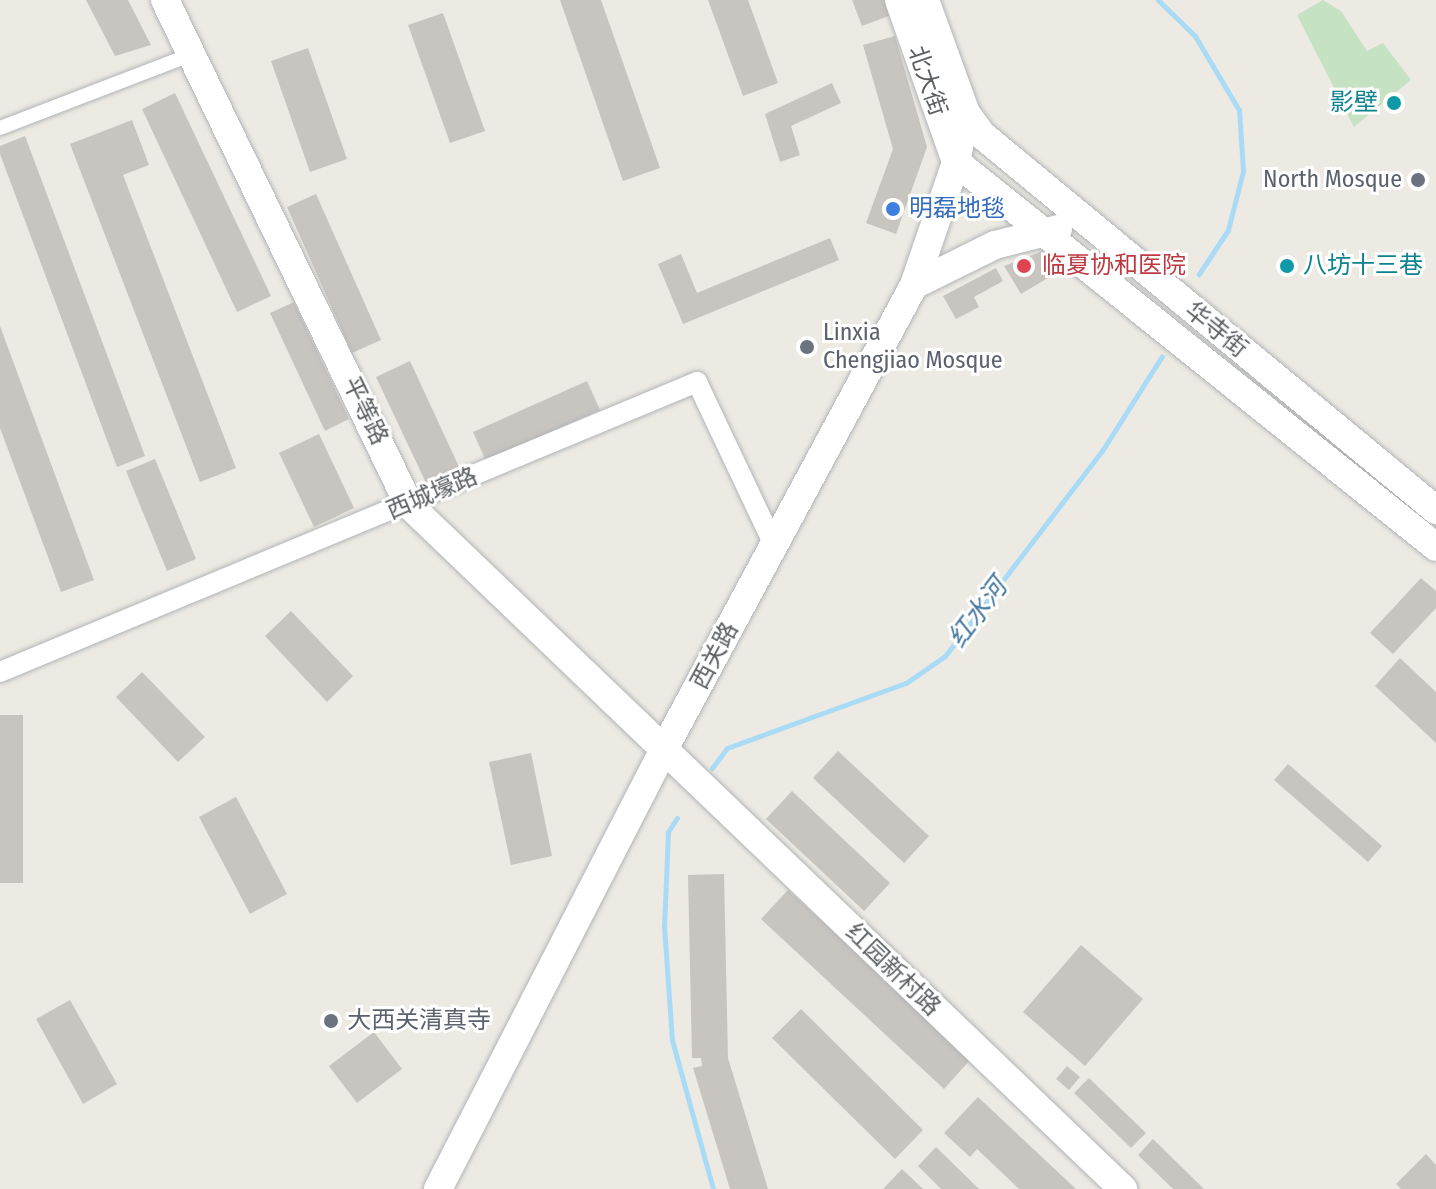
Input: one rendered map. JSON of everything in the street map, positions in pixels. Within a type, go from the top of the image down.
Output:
[{"type":"main road","name":"平等路","points":[[165,0],[194,53],[409,505],[663,751]]},
{"type":"main road","name":"北大街","points":[[899,0],[956,162]]},
{"type":"main road","name":"北大街","points":[[925,0],[966,113]]},
{"type":"main road","name":"西关路","points":[[438,1189],[663,751],[914,285],[956,162],[966,113]]},
{"type":"main road","name":"华寺街","points":[[966,113],[982,135],[1080,220],[1436,510]]},
{"type":"main road","name":"华寺街","points":[[956,162],[1436,547]]},
{"type":"main road","points":[[914,285],[995,245],[1046,234],[1080,220]]},
{"type":"main road","name":"红园新村路","points":[[663,751],[1123,1189]]},
{"type":"street","points":[[0,128],[194,53]]},
{"type":"street","name":"西城壕路","points":[[0,672],[409,505],[697,382],[774,545]]},
{"type":"green space","points":[[1323,0],[1341,11],[1367,51],[1383,43],[1411,80],[1354,127],[1297,15]]},
{"type":"building","points":[[86,0],[128,0],[151,45],[115,56]]},
{"type":"building","points":[[560,0],[601,0],[660,168],[623,181]]},
{"type":"building","points":[[708,0],[748,0],[778,83],[743,96]]},
{"type":"building","points":[[852,0],[889,0],[894,14],[862,26]]},
{"type":"building","points":[[443,13],[485,131],[450,143],[408,25]]},
{"type":"building","points":[[895,36],[927,147],[896,234],[866,223],[893,149],[863,45]]},
{"type":"building","points":[[308,48],[347,159],[310,172],[271,61]]},
{"type":"building","points":[[832,83],[841,103],[791,126],[800,155],[780,162],[765,114]]},
{"type":"building","points":[[175,93],[271,296],[237,312],[142,109]]},
{"type":"building","points":[[132,120],[149,165],[123,175],[236,468],[200,482],[70,144]]},
{"type":"building","points":[[25,136],[145,456],[117,467],[0,154],[0,146]]},
{"type":"building","points":[[316,194],[381,340],[352,353],[287,207]]},
{"type":"building","points":[[830,238],[839,260],[683,324],[658,264],[681,254],[697,293]]},
{"type":"building","points":[[1045,250],[1058,272],[1021,294],[1004,266]]},
{"type":"building","points":[[996,268],[1003,281],[974,297],[979,307],[956,319],[943,296]]},
{"type":"building","points":[[294,302],[349,419],[325,431],[270,313]]},
{"type":"building","points":[[0,326],[94,580],[61,592],[0,428]]},
{"type":"building","points":[[410,361],[460,469],[427,485],[376,377]]},
{"type":"building","points":[[587,381],[600,410],[486,461],[473,432]]},
{"type":"building","points":[[319,434],[354,508],[314,527],[279,453]]},
{"type":"building","points":[[155,459],[196,559],[167,571],[126,471]]},
{"type":"building","points":[[1421,578],[1436,591],[1436,608],[1393,654],[1370,633]]},
{"type":"building","points":[[291,611],[353,676],[327,702],[265,636]]},
{"type":"building","points":[[1400,658],[1436,692],[1436,743],[1375,686]]},
{"type":"building","points":[[142,672],[205,737],[178,762],[116,697]]},
{"type":"building","points":[[0,715],[23,715],[23,883],[0,883]]},
{"type":"building","points":[[838,751],[929,836],[904,863],[813,778]]},
{"type":"building","points":[[531,753],[552,856],[511,865],[489,762]]},
{"type":"building","points":[[1288,764],[1382,846],[1368,862],[1274,780]]},
{"type":"building","points":[[792,791],[890,883],[864,911],[766,819]]},
{"type":"building","points":[[236,797],[287,894],[250,914],[199,817]]},
{"type":"building","points":[[724,874],[728,1058],[768,1189],[730,1189],[693,1068],[702,1066],[701,1058],[692,1058],[688,875]]},
{"type":"building","points":[[788,890],[971,1059],[944,1089],[761,919]]},
{"type":"building","points":[[1081,945],[1143,999],[1085,1066],[1023,1012]]},
{"type":"building","points":[[70,1000],[117,1084],[83,1104],[36,1019]]},
{"type":"building","points":[[801,1009],[923,1130],[895,1159],[772,1038]]},
{"type":"building","points":[[374,1032],[402,1069],[357,1103],[329,1066]]},
{"type":"building","points":[[1067,1066],[1080,1077],[1069,1090],[1056,1079]]},
{"type":"building","points":[[1089,1078],[1146,1133],[1131,1148],[1074,1093]]},
{"type":"building","points":[[978,1097],[1076,1189],[1019,1189],[977,1149],[970,1157],[944,1133]]},
{"type":"building","points":[[1153,1139],[1204,1189],[1173,1189],[1138,1155]]},
{"type":"building","points":[[936,1147],[979,1189],[941,1189],[918,1166]]},
{"type":"building","points":[[1426,1154],[1436,1165],[1436,1189],[1401,1189],[1396,1184]]},
{"type":"building","points":[[902,1169],[923,1189],[883,1189]]},
{"type":"waterway","name":"红水河","points":[[1158,0],[1195,36],[1239,110],[1243,171],[1228,230],[1199,274]]},
{"type":"waterway","name":"红水河","points":[[712,768],[727,748],[906,683],[945,656],[1102,451],[1162,356]]},
{"type":"waterway","name":"红水河","points":[[677,818],[668,832],[664,926],[672,1040],[713,1189]]},
{"type":"place","name":"影壁","points":[[1394,103]]},
{"type":"place","name":"North Mosque","points":[[1418,180]]},
{"type":"place","name":"明磊地毯","points":[[893,209]]},
{"type":"place","name":"临夏协和医院","points":[[1024,266]]},
{"type":"place","name":"八坊十三巷","points":[[1287,266]]},
{"type":"place","name":"Linxia Chengjiao Mosque","points":[[807,347]]},
{"type":"place","name":"大西关清真寺","points":[[331,1021]]}]
